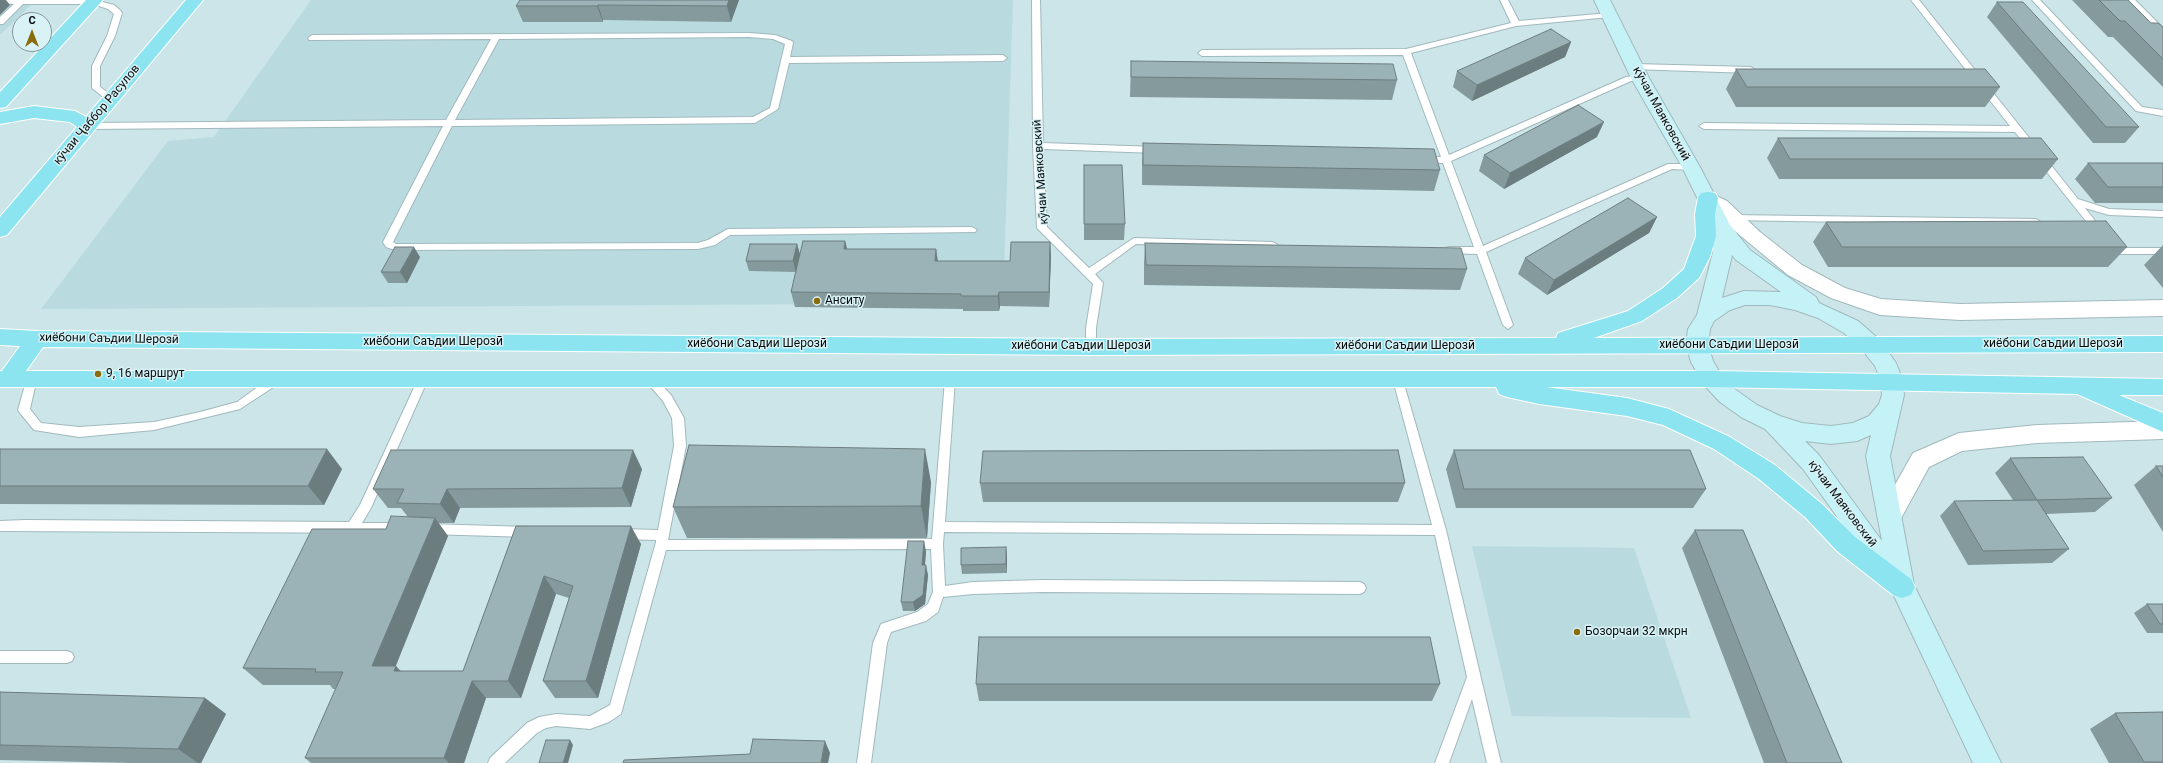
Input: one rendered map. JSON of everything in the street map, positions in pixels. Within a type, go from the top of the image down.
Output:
[{"type":"main road","name":"кӯчаи Ҷаббор Расулов","points":[[0,230],[195,0]]},
{"type":"main road","points":[[0,103],[94,1]]},
{"type":"main road","points":[[0,118],[34,112],[58,114],[75,117],[88,126]]},
{"type":"main road","points":[[1548,345],[1635,316],[1670,293],[1692,273],[1700,257],[1706,236],[1705,214],[1708,198]]},
{"type":"main road","points":[[2137,344],[2163,330]]},
{"type":"main road","name":"хиёбони Саъдии Шерозӣ","points":[[0,336],[37,339],[1091,347],[1548,345],[1872,346],[2023,343],[2163,344]]},
{"type":"main road","points":[[5,379],[37,339]]},
{"type":"main road","points":[[5,379],[1712,379],[1892,381],[2078,387],[2163,387]]},
{"type":"main road","points":[[1471,380],[1539,396],[1627,407],[1669,418],[1722,443],[1767,472],[1814,511],[1846,544],[1903,588]]},
{"type":"main road","points":[[2078,387],[2163,423]]},
{"type":"street","name":"кӯчаи Маяковский","points":[[1606,4],[1638,73],[1708,198]]},
{"type":"street","points":[[1708,198],[1724,221],[1753,237],[1795,270],[1838,293],[1880,306],[1960,312],[2163,308]]},
{"type":"street","name":"кӯчаи Маяковский","points":[[1724,221],[1743,255],[1826,313],[1851,327],[1872,346],[1885,363],[1892,381],[1893,395],[1878,456],[1903,588]]},
{"type":"street","name":"кӯчаи Маяковский","points":[[1724,221],[1723,252],[1707,316],[1699,329],[1697,345],[1702,362],[1712,379],[1728,396],[1749,411],[1773,423],[1802,432],[1838,434],[1857,432],[1877,422],[1889,408]]},
{"type":"street","name":"кӯчаи Маяковский","points":[[1707,316],[1723,304],[1744,298],[1770,298],[1798,302],[1826,313]]},
{"type":"street","name":"кӯчаи Маяковский","points":[[1773,423],[1811,462],[1903,588],[1987,763]]},
{"type":"street","points":[[1890,516],[1921,460],[1959,442],[2037,434],[2163,430]]},
{"type":"lane","name":"кӯчаи Маяковский","points":[[1036,0],[1038,146],[1042,228],[1098,284],[1091,328],[1091,347]]},
{"type":"lane","points":[[1504,0],[1516,24]]},
{"type":"lane","points":[[1915,0],[2019,129],[2113,250],[2163,251]]},
{"type":"lane","points":[[2036,0],[2139,109],[2163,113]]},
{"type":"lane","points":[[2130,0],[2163,33]]},
{"type":"lane","points":[[0,1],[94,1],[111,7],[118,13],[112,36],[96,66],[96,88],[111,99]]},
{"type":"lane","points":[[0,22],[21,1]]},
{"type":"lane","points":[[1202,53],[1406,52],[1516,24],[1606,4]]},
{"type":"lane","points":[[88,126],[755,120],[774,109],[789,43],[775,37],[755,35],[312,38]]},
{"type":"lane","points":[[496,37],[449,123],[388,242],[395,247],[698,246],[711,242],[728,232],[972,230]]},
{"type":"lane","points":[[1406,52],[1508,325]]},
{"type":"lane","points":[[785,60],[1003,58]]},
{"type":"lane","points":[[1415,159],[1446,160],[1629,79],[1638,73],[1757,70]]},
{"type":"lane","points":[[1960,75],[1976,75]]},
{"type":"lane","points":[[1704,126],[2019,129]]},
{"type":"lane","points":[[1038,146],[1163,150]]},
{"type":"lane","points":[[1441,250],[1480,251],[1671,166],[1691,167]]},
{"type":"lane","points":[[2074,201],[2109,212],[2163,214]]},
{"type":"lane","points":[[1724,221],[2044,222]]},
{"type":"lane","points":[[2075,222],[2091,222]]},
{"type":"lane","points":[[1088,274],[1134,241],[1283,246]]},
{"type":"lane","points":[[32,378],[24,410],[38,427],[79,432],[154,426],[200,416],[240,405],[278,379]]},
{"type":"lane","points":[[353,527],[365,508],[423,379]]},
{"type":"lane","points":[[495,763],[532,728],[544,722],[556,720],[590,724],[604,718],[616,709],[662,540],[680,446],[678,418],[667,398],[648,380]]},
{"type":"lane","points":[[864,763],[880,643],[886,628],[921,617],[933,608],[939,592],[937,544],[950,380]]},
{"type":"lane","points":[[1398,380],[1440,530],[1494,763]]},
{"type":"lane","points":[[0,526],[25,524],[353,527],[544,532]]},
{"type":"lane","points":[[938,527],[1440,530]]},
{"type":"lane","points":[[607,534],[662,540],[937,544]]},
{"type":"lane","points":[[939,592],[973,588],[1043,586],[1360,588]]},
{"type":"lane","points":[[0,657],[67,657]]},
{"type":"lane","points":[[1442,763],[1474,677]]},
{"type":"shaded area","points":[[0,0],[36,0],[24,12],[12,12],[12,23],[0,35]]},
{"type":"shaded area","points":[[311,0],[1013,0],[1003,303],[41,309],[168,141],[214,137]]},
{"type":"shaded area","name":"Бозорчаи 32 мкрн","points":[[1472,546],[1634,548],[1691,718],[1512,716]]},
{"type":"building","points":[[520,0],[729,0],[727,6],[516,6]]},
{"type":"building","points":[[2099,0],[2128,0],[2151,23],[2158,23],[2163,27],[2163,59],[2125,21],[2120,21]]},
{"type":"building","points":[[1997,2],[2023,2],[2139,127],[2106,127]]},
{"type":"building","points":[[1551,29],[1571,42],[1477,85],[1457,71]]},
{"type":"building","points":[[1131,61],[1393,64],[1397,80],[1131,77]]},
{"type":"building","points":[[1736,69],[1985,69],[2000,87],[1747,87]]},
{"type":"building","points":[[1578,105],[1604,122],[1510,173],[1484,155]]},
{"type":"building","points":[[1778,138],[2041,138],[2058,159],[1790,159]]},
{"type":"building","points":[[1143,143],[1434,149],[1440,170],[1143,165]]},
{"type":"building","points":[[2088,163],[2163,163],[2163,187],[2108,187]]},
{"type":"building","points":[[1084,165],[1122,165],[1125,224],[1084,224]]},
{"type":"building","points":[[1628,198],[1657,217],[1554,280],[1525,258]]},
{"type":"building","points":[[2106,221],[2127,247],[1842,247],[1826,222]]},
{"type":"building","points":[[803,241],[845,241],[844,249],[936,249],[935,261],[1010,261],[1011,242],[1050,242],[1049,292],[999,292],[998,296],[961,296],[961,294],[791,292]]},
{"type":"building","points":[[1145,243],[1461,248],[1467,269],[1146,265]]},
{"type":"building","points":[[750,244],[797,244],[793,261],[746,261]]},
{"type":"building","points":[[395,247],[414,247],[400,272],[381,272]]},
{"type":"building","points":[[689,445],[925,449],[921,506],[673,507]]},
{"type":"building","points":[[0,449],[327,449],[308,486],[0,486]]},
{"type":"building","points":[[391,450],[633,450],[622,488],[447,489],[440,504],[397,503],[404,489],[373,489]]},
{"type":"building","points":[[1398,450],[1405,483],[980,483],[983,451]]},
{"type":"building","points":[[1454,450],[1690,450],[1706,489],[1464,489]]},
{"type":"building","points":[[2083,457],[2112,498],[2037,500],[2010,458]]},
{"type":"building","points":[[2156,466],[2163,466],[2163,477]]},
{"type":"building","points":[[2037,500],[2069,549],[1983,551],[1954,501]]},
{"type":"building","points":[[391,516],[435,518],[372,666],[396,666],[394,671],[463,671],[516,526],[631,526],[586,681],[543,681],[573,586],[544,576],[508,681],[472,681],[444,758],[305,758],[343,672],[315,672],[316,669],[243,668],[312,529],[386,529]]},
{"type":"building","points":[[1695,530],[1743,530],[1842,763],[1787,763]]},
{"type":"building","points":[[908,541],[924,541],[922,565],[926,565],[923,595],[913,602],[901,602]]},
{"type":"building","points":[[1006,547],[1006,564],[961,565],[961,548]]},
{"type":"building","points":[[2147,604],[2163,604],[2163,624],[2160,624]]},
{"type":"building","points":[[979,637],[1430,637],[1440,684],[976,684]]},
{"type":"building","points":[[0,692],[205,698],[178,749],[0,745]]},
{"type":"building","points":[[2163,712],[2163,762],[2144,762],[2115,713]]},
{"type":"building","points":[[753,739],[825,741],[821,763],[623,763],[624,760],[750,754]]},
{"type":"building","points":[[546,740],[570,740],[563,763],[539,763]]},
{"type":"place","name":"Анситу","points":[[817,301]]},
{"type":"place","name":"9, 16 маршрут","points":[[98,374]]},
{"type":"place","name":"Бозорчаи 32 мкрн","points":[[1577,632]]}]
